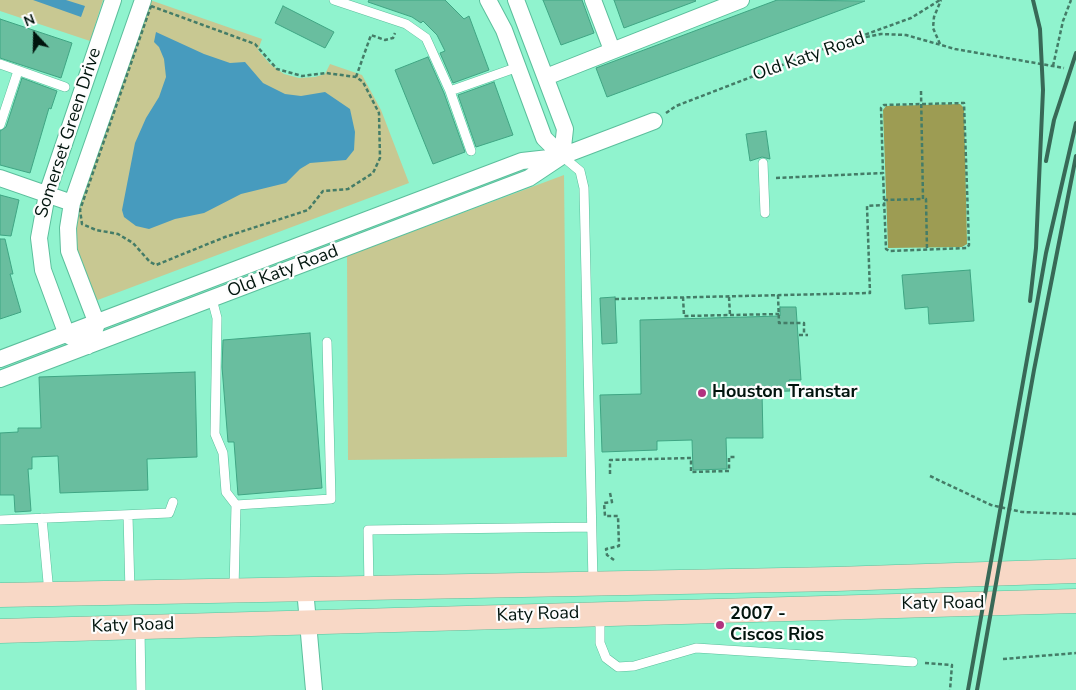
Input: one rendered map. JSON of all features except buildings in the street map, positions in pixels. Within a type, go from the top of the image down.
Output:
[{"type":"main road","name":"Katy Road","points":[[0,595],[593,582],[836,579],[1076,571]]},
{"type":"main road","points":[[593,582],[600,613]]},
{"type":"main road","points":[[369,588],[371,619]]},
{"type":"main road","name":"Katy Road","points":[[0,630],[1076,601]]},
{"type":"street","name":"Somerset Green Drive","points":[[67,335],[40,257],[39,228],[47,194],[113,0]]},
{"type":"street","name":"Somerset Green Drive","points":[[96,324],[69,251],[67,234],[72,203],[143,0]]},
{"type":"street","points":[[488,0],[498,16],[544,138],[562,156]]},
{"type":"street","points":[[516,0],[565,130],[562,156]]},
{"type":"street","points":[[593,0],[612,50]]},
{"type":"street","points":[[546,76],[721,4],[741,0]]},
{"type":"street","name":"Somerset Green Drive","points":[[104,25],[131,34]]},
{"type":"street","points":[[518,67],[540,60]]},
{"type":"street","name":"Old Katy Road","points":[[0,379],[529,178],[562,156],[654,121]]},
{"type":"street","name":"Old Katy Road","points":[[0,359],[522,161],[562,156]]},
{"type":"street","points":[[0,178],[72,203]]},
{"type":"street","points":[[325,237],[332,253]]},
{"type":"street","points":[[67,335],[88,346],[96,324]]},
{"type":"street","points":[[305,589],[306,621],[314,690]]},
{"type":"lane","points":[[334,0],[402,22],[416,29],[426,38],[433,48],[471,151]]},
{"type":"lane","points":[[0,64],[65,87]]},
{"type":"lane","points":[[450,91],[518,67]]},
{"type":"lane","points":[[0,124],[18,71]]},
{"type":"lane","points":[[562,156],[580,171],[584,188],[593,582]]},
{"type":"lane","points":[[763,163],[765,213]]},
{"type":"lane","points":[[212,299],[217,318],[216,434],[223,453],[226,492],[236,504],[234,590]]},
{"type":"lane","points":[[236,504],[331,499],[327,342]]},
{"type":"lane","points":[[0,520],[169,514],[173,502]]},
{"type":"lane","points":[[128,515],[130,592]]},
{"type":"lane","points":[[42,518],[49,594]]},
{"type":"lane","points":[[369,588],[368,530],[591,527]]},
{"type":"lane","points":[[600,613],[600,643],[606,658],[618,667],[634,666],[696,648],[913,662]]},
{"type":"lane","points":[[140,626],[141,690]]},
{"type":"path","points":[[842,42],[911,18],[941,0]]},
{"type":"path","points":[[940,44],[933,28],[934,17],[941,0]]},
{"type":"path","points":[[1053,66],[1063,21],[1071,0]]},
{"type":"path","points":[[151,6],[254,44],[278,69],[302,76],[326,73],[356,77],[363,82],[377,107],[381,135],[380,158],[377,166],[372,173],[358,184],[340,191],[323,191],[308,210],[225,237],[156,264],[150,262],[133,243],[118,234],[96,230],[82,224],[80,210],[151,6]]},
{"type":"path","points":[[356,77],[371,35],[385,40],[393,38],[402,22]]},
{"type":"path","name":"Old Katy Road","points":[[676,106],[842,42],[881,34],[906,35],[940,44],[1064,68]]},
{"type":"path","points":[[921,92],[923,199],[926,199],[927,250]]},
{"type":"path","points":[[964,103],[969,245],[962,250],[890,251],[886,249],[883,173],[881,108],[884,105],[964,103]]},
{"type":"path","points":[[769,178],[883,173]]},
{"type":"path","points":[[884,200],[923,199]]},
{"type":"path","points":[[615,299],[870,293],[867,206],[884,205]]},
{"type":"path","points":[[778,295],[779,324],[804,323],[806,335],[799,335]]},
{"type":"path","points":[[729,296],[730,316]]},
{"type":"path","points":[[684,298],[684,316],[779,314]]},
{"type":"path","points":[[610,474],[610,460],[690,458],[691,472],[729,472],[729,457],[736,457]]},
{"type":"path","points":[[930,476],[991,505],[1022,512],[1076,514]]},
{"type":"path","points":[[610,493],[612,502],[604,502],[605,516],[618,516],[619,546],[608,546],[606,549],[607,555],[614,560]]},
{"type":"path","points":[[1003,659],[1076,653]]},
{"type":"path","points":[[913,662],[952,665],[950,690]]},
{"type":"green space","points":[[0,0],[103,0],[90,41],[0,11]]},
{"type":"green space","points":[[150,0],[262,39],[258,50],[270,64],[284,74],[299,78],[315,77],[325,74],[330,64],[362,75],[381,110],[409,183],[95,301],[77,255],[75,218]]},
{"type":"green space","points":[[564,175],[567,457],[348,460],[347,256]]},
{"type":"shaded area","points":[[960,104],[964,108],[967,244],[962,247],[888,248],[883,110],[886,106]]},
{"type":"water","points":[[33,0],[66,0],[85,6],[81,17]]},
{"type":"water","points":[[156,32],[204,54],[230,63],[245,62],[263,83],[285,94],[301,96],[325,92],[350,109],[355,132],[354,150],[346,160],[310,163],[300,169],[286,183],[241,194],[204,213],[175,219],[149,229],[136,226],[124,217],[122,210],[135,143],[146,118],[159,97],[166,77],[164,59],[159,47],[154,42]]},
{"type":"railway","points":[[1030,301],[1036,248],[1043,90],[1040,29],[1033,0]]},
{"type":"railway","points":[[1046,161],[1054,120],[1076,53]]},
{"type":"railway","points":[[968,690],[1046,253],[1076,123]]},
{"type":"railway","points":[[977,690],[1034,370],[1076,156]]},
{"type":"place","name":"Houston Transtar","points":[[702,393]]},
{"type":"place","name":"2007 - Ciscos Rios","points":[[720,625]]}]
